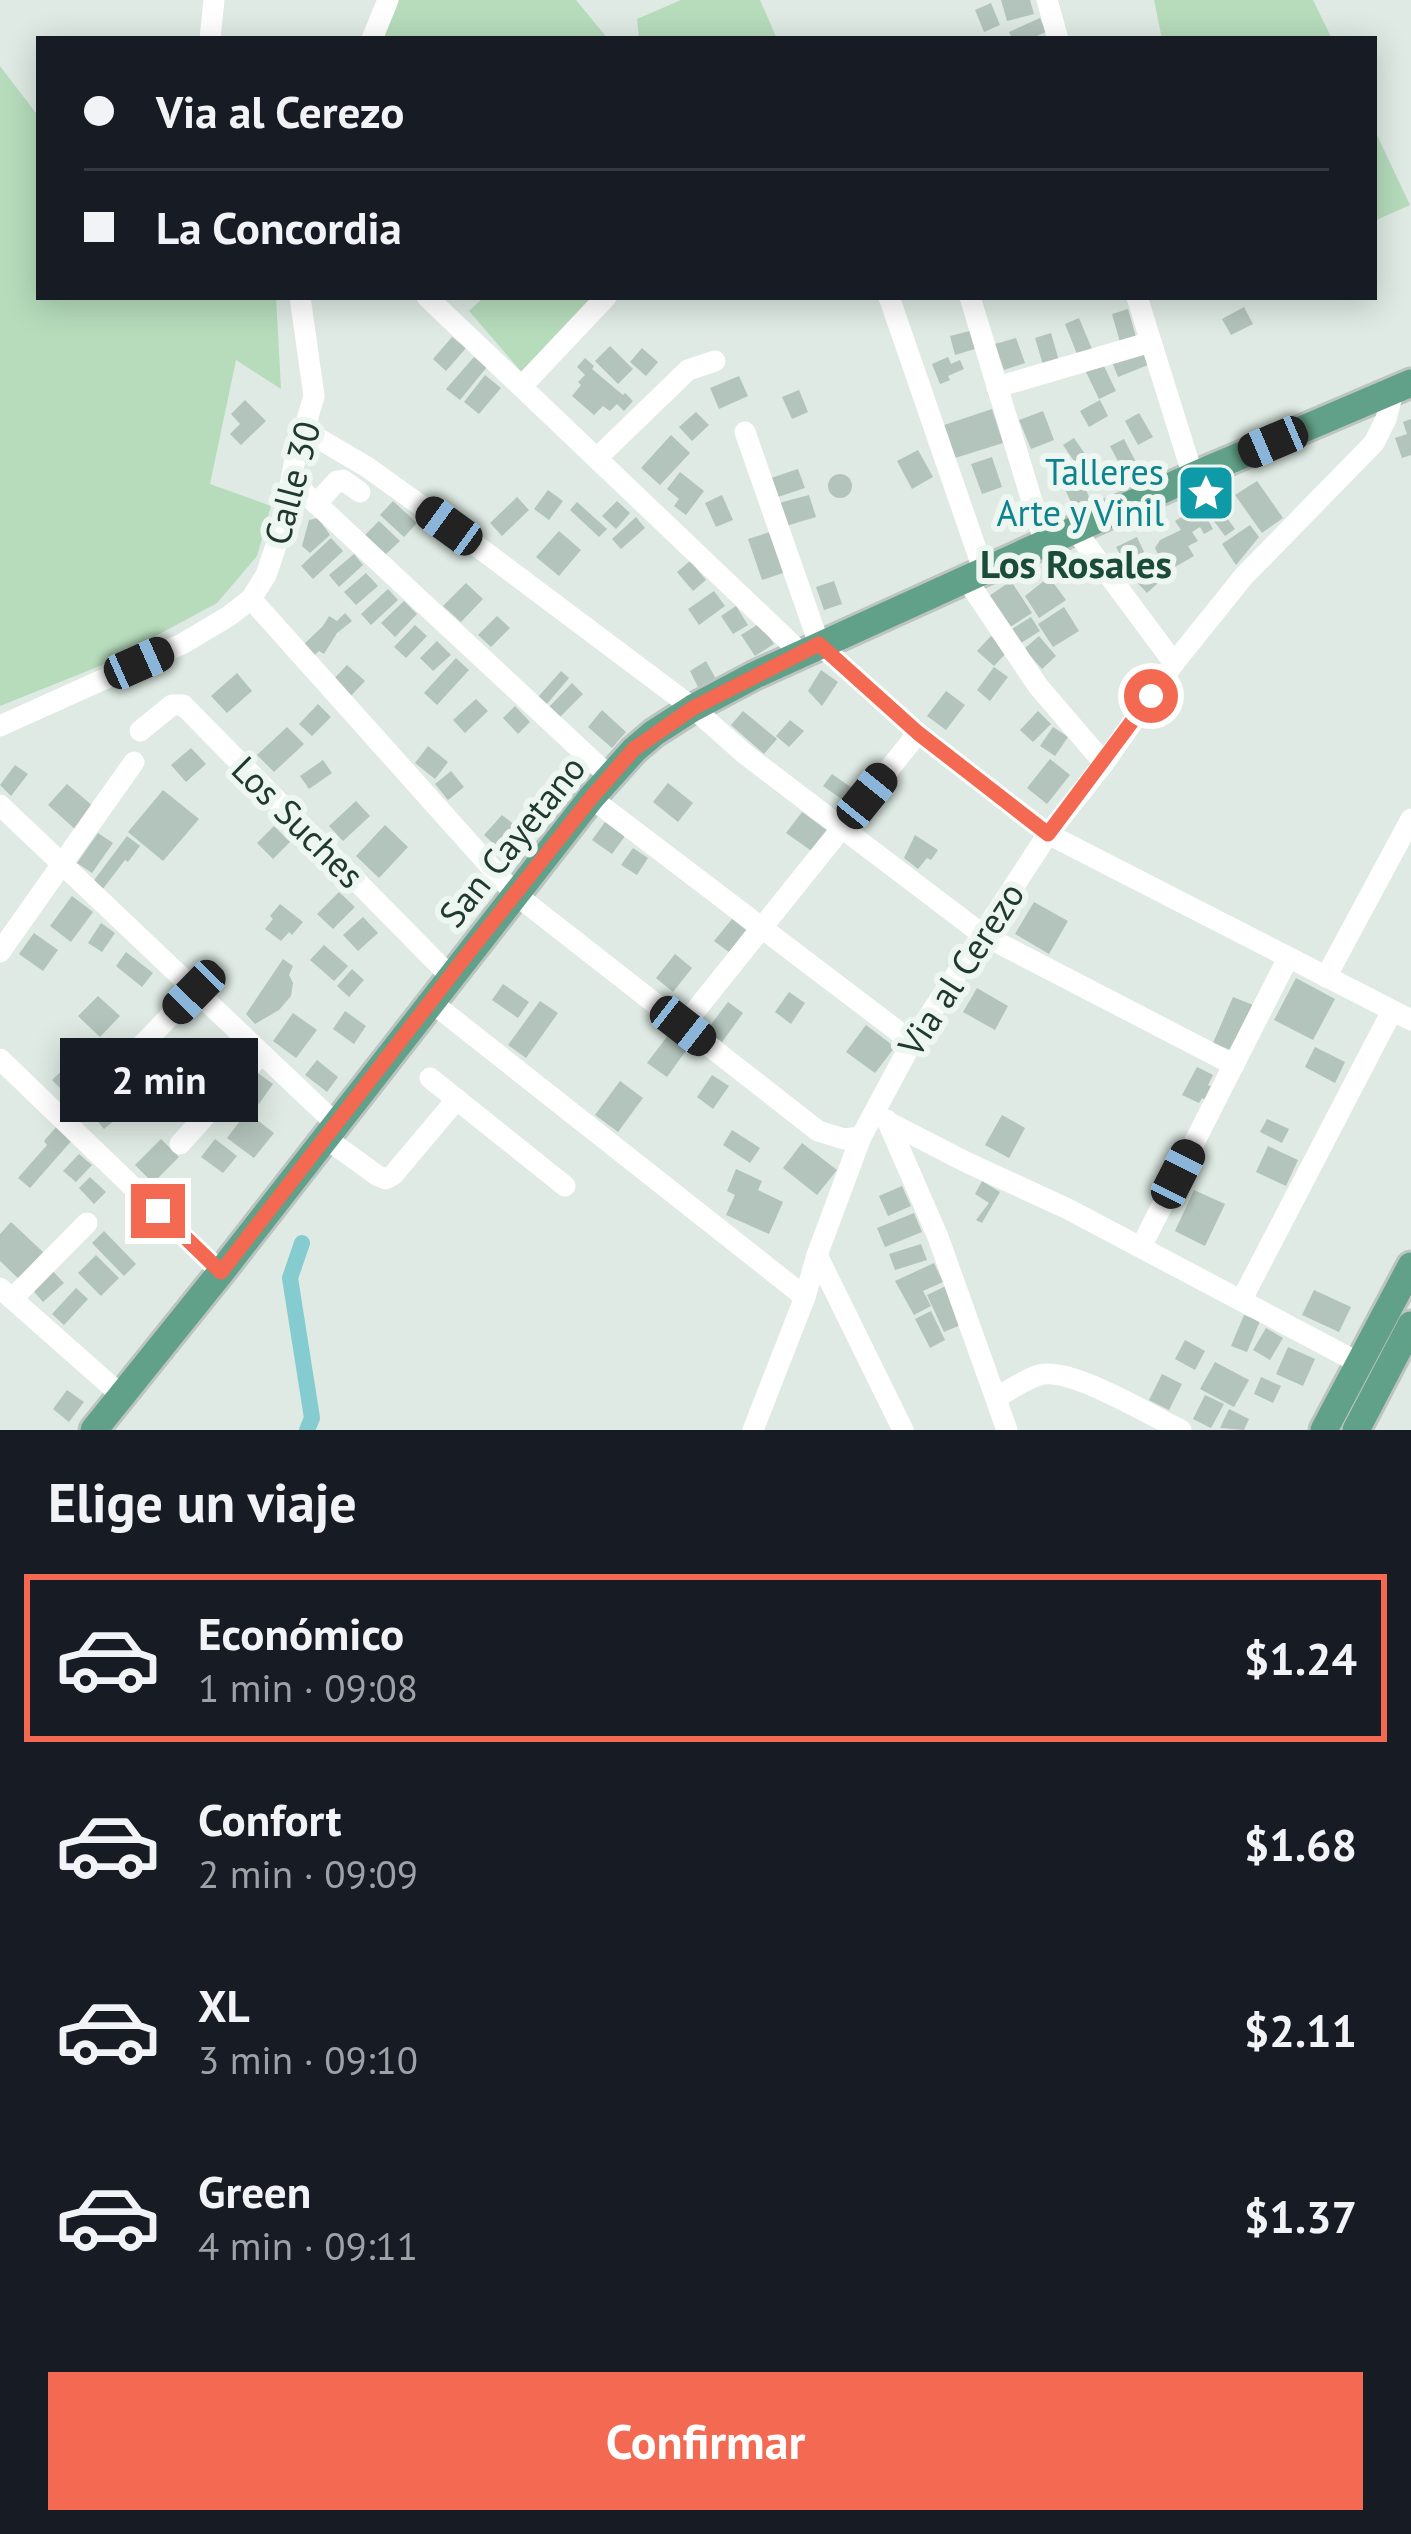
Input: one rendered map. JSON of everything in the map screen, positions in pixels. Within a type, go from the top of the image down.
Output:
[{"type":"main road","name":"San Cayetano","points":[[94,1430],[591,798],[654,734],[693,708],[809,648],[1402,388]]},
{"type":"main road","points":[[1324,1430],[1411,1266]]},
{"type":"main road","points":[[1356,1430],[1411,1325]]},
{"type":"street","points":[[210,36],[214,0]]},
{"type":"street","points":[[373,36],[388,0]]},
{"type":"street","points":[[1047,0],[1057,36]]},
{"type":"street","name":"Calle 30","points":[[251,599],[266,575],[284,525],[294,464],[312,412],[314,396],[300,300]]},
{"type":"street","points":[[430,300],[809,648],[1048,834],[1401,1015],[1242,1299]]},
{"type":"street","points":[[522,386],[603,300]]},
{"type":"street","points":[[890,300],[975,576],[1038,686],[1104,763]]},
{"type":"street","points":[[971,300],[1045,544]]},
{"type":"street","points":[[1138,300],[1193,476]]},
{"type":"street","points":[[997,387],[1151,342]]},
{"type":"street","points":[[597,458],[688,370],[715,361]]},
{"type":"street","name":"Via al Cerezo","points":[[753,1430],[861,1137],[883,1112],[912,1042],[1048,834],[1174,663],[1244,576],[1374,443],[1402,388]]},
{"type":"street","points":[[304,430],[429,511],[693,708],[746,755],[983,935],[1234,1065]]},
{"type":"street","points":[[745,432],[809,648]]},
{"type":"street","points":[[316,504],[337,481],[360,492]]},
{"type":"street","points":[[293,482],[609,776]]},
{"type":"street","points":[[1076,530],[1174,663]]},
{"type":"street","points":[[0,726],[182,644],[251,599],[515,894],[818,1131],[861,1137]]},
{"type":"street","name":"Los Suches","points":[[140,731],[172,705],[183,705],[450,976]]},
{"type":"street","points":[[683,1026],[918,733]]},
{"type":"street","points":[[0,952],[134,762]]},
{"type":"street","points":[[591,798],[912,1042]]},
{"type":"street","points":[[0,806],[261,1054],[378,1176],[393,1175],[457,1099]]},
{"type":"street","points":[[1326,977],[1411,819]]},
{"type":"street","points":[[1141,1246],[1288,958]]},
{"type":"street","points":[[118,1070],[194,992]]},
{"type":"street","points":[[430,1001],[805,1297]]},
{"type":"street","points":[[180,1144],[261,1054]]},
{"type":"street","points":[[0,1058],[221,1272]]},
{"type":"street","points":[[430,1078],[565,1186]]},
{"type":"street","points":[[883,1112],[1359,1363]]},
{"type":"street","points":[[883,1112],[938,1237],[1007,1430]]},
{"type":"street","points":[[87,1223],[6,1294],[121,1395]]},
{"type":"street","points":[[818,1255],[903,1430]]},
{"type":"street","points":[[996,1398],[1055,1372],[1180,1430]]},
{"type":"green space","points":[[396,0],[576,0],[606,36],[379,36]]},
{"type":"green space","points":[[681,0],[760,0],[776,36],[639,36],[637,19]]},
{"type":"green space","points":[[1154,0],[1313,0],[1331,36],[1161,36]]},
{"type":"green space","points":[[0,66],[36,113],[36,300],[276,300],[281,389],[236,360],[210,484],[271,506],[257,556],[217,603],[100,666],[0,706]]},
{"type":"green space","points":[[1377,135],[1410,205],[1377,220]]},
{"type":"green space","points":[[481,300],[591,300],[525,376],[469,311]]},
{"type":"building","points":[[1001,0],[1030,0],[1034,14],[1007,21]]},
{"type":"building","points":[[991,3],[1000,25],[984,32],[975,10]]},
{"type":"building","points":[[1040,18],[1046,32],[1011,36],[1009,32]]},
{"type":"building","points":[[1244,307],[1253,324],[1231,335],[1222,319]]},
{"type":"building","points":[[1128,309],[1136,337],[1120,342],[1112,314]]},
{"type":"building","points":[[1079,318],[1092,349],[1077,354],[1065,324]]},
{"type":"building","points":[[970,331],[975,349],[955,355],[950,336]]},
{"type":"building","points":[[1051,333],[1059,361],[1043,365],[1035,338]]},
{"type":"building","points":[[452,337],[466,348],[446,371],[433,359]]},
{"type":"building","points":[[1016,338],[1025,363],[1004,370],[995,344]]},
{"type":"building","points":[[610,346],[633,369],[618,384],[595,361]]},
{"type":"building","points":[[642,348],[658,362],[646,376],[630,362]]},
{"type":"building","points":[[1142,350],[1148,365],[1118,377],[1112,362]]},
{"type":"building","points":[[474,357],[487,367],[460,400],[446,389]]},
{"type":"building","points":[[948,357],[951,364],[960,360],[964,369],[940,384],[932,364]]},
{"type":"building","points":[[585,358],[633,401],[624,411],[617,404],[610,411],[603,406],[594,415],[572,396],[585,375],[577,367]]},
{"type":"building","points":[[1102,362],[1116,391],[1099,399],[1085,370]]},
{"type":"building","points":[[485,375],[501,388],[479,414],[464,402]]},
{"type":"building","points":[[739,376],[748,396],[719,409],[710,388]]},
{"type":"building","points":[[799,390],[808,412],[792,419],[782,397]]},
{"type":"building","points":[[245,400],[266,421],[241,445],[230,434],[240,424],[231,414]]},
{"type":"building","points":[[1100,400],[1108,416],[1089,427],[1080,411]]},
{"type":"building","points":[[992,409],[1003,443],[955,458],[944,425]]},
{"type":"building","points":[[1043,411],[1054,440],[1031,449],[1019,420]]},
{"type":"building","points":[[696,412],[709,425],[692,441],[679,427]]},
{"type":"building","points":[[1139,413],[1153,437],[1138,445],[1125,421]]},
{"type":"building","points":[[1411,419],[1411,455],[1402,458],[1395,438],[1407,434],[1403,422]]},
{"type":"building","points":[[671,435],[690,453],[660,485],[641,468]]},
{"type":"building","points":[[1074,438],[1096,470],[1085,477],[1063,445]]},
{"type":"building","points":[[1124,439],[1138,466],[1124,473],[1110,446]]},
{"type":"building","points":[[918,450],[933,477],[912,489],[897,461]]},
{"type":"building","points":[[992,457],[1002,487],[982,494],[971,464]]},
{"type":"building","points":[[798,469],[805,488],[775,498],[768,479]]},
{"type":"building","points":[[680,472],[704,491],[686,515],[674,506],[679,499],[667,489]]},
{"type":"building","points":[[840,474],[852,486],[840,498],[828,486]]},
{"type":"building","points":[[1080,476],[1093,506],[1076,513],[1062,483]]},
{"type":"building","points":[[1257,481],[1283,518],[1262,533],[1235,495]]},
{"type":"building","points":[[1206,489],[1235,529],[1225,536],[1196,497]]},
{"type":"building","points":[[548,490],[563,501],[549,520],[534,509]]},
{"type":"building","points":[[722,495],[733,520],[716,527],[705,503]]},
{"type":"building","points":[[809,495],[816,517],[786,526],[779,503]]},
{"type":"building","points":[[517,497],[529,510],[502,536],[490,523]]},
{"type":"building","points":[[393,501],[417,523],[404,537],[380,515]]},
{"type":"building","points":[[617,501],[630,513],[616,529],[602,516]]},
{"type":"building","points":[[577,502],[607,529],[599,537],[570,510]]},
{"type":"building","points":[[1200,506],[1213,529],[1204,534],[1200,527],[1192,532],[1198,541],[1188,546],[1194,556],[1175,567],[1155,548],[1160,540],[1181,530],[1175,521]]},
{"type":"building","points":[[636,517],[645,528],[621,549],[612,539]]},
{"type":"building","points":[[318,518],[330,535],[310,553],[302,546],[309,520]]},
{"type":"building","points":[[379,521],[400,541],[385,555],[365,535]]},
{"type":"building","points":[[1250,525],[1259,537],[1236,565],[1222,544]]},
{"type":"building","points":[[559,531],[581,550],[559,576],[536,557]]},
{"type":"building","points":[[773,531],[786,572],[762,580],[748,539]]},
{"type":"building","points":[[1137,537],[1144,552],[1124,562],[1116,547]]},
{"type":"building","points":[[331,538],[343,551],[313,579],[301,566]]},
{"type":"building","points":[[354,554],[363,565],[339,587],[329,575]]},
{"type":"building","points":[[1150,558],[1166,576],[1147,593],[1131,576]]},
{"type":"building","points":[[690,561],[706,580],[693,591],[677,572]]},
{"type":"building","points":[[366,573],[378,586],[356,605],[344,592]]},
{"type":"building","points":[[1049,577],[1066,600],[1039,618],[1025,596]]},
{"type":"building","points":[[834,581],[842,604],[824,610],[816,587]]},
{"type":"building","points":[[1011,581],[1032,613],[1010,627],[989,596]]},
{"type":"building","points":[[466,583],[483,599],[461,622],[443,606]]},
{"type":"building","points":[[388,589],[398,600],[371,625],[361,614]]},
{"type":"building","points":[[714,591],[725,606],[699,625],[688,609]]},
{"type":"building","points":[[404,601],[417,614],[395,637],[381,623]]},
{"type":"building","points":[[736,606],[748,625],[733,634],[721,616]]},
{"type":"building","points":[[1064,607],[1079,631],[1053,647],[1038,624]]},
{"type":"building","points":[[345,613],[352,621],[337,633],[324,654],[319,651],[309,660],[299,649],[329,616],[337,621]]},
{"type":"building","points":[[497,616],[510,628],[491,647],[478,635]]},
{"type":"building","points":[[1031,617],[1040,631],[1021,643],[1012,629]]},
{"type":"building","points":[[760,623],[774,644],[755,656],[741,635]]},
{"type":"building","points":[[415,625],[427,636],[406,658],[394,647]]},
{"type":"building","points":[[991,636],[1008,651],[994,666],[977,651]]},
{"type":"building","points":[[1039,636],[1056,656],[1042,669],[1024,649]]},
{"type":"building","points":[[437,641],[451,655],[433,671],[420,658]]},
{"type":"building","points":[[456,658],[469,670],[437,705],[424,693]]},
{"type":"building","points":[[706,661],[716,679],[699,689],[690,671]]},
{"type":"building","points":[[347,665],[365,681],[346,701],[329,684]]},
{"type":"building","points":[[994,667],[1008,677],[990,701],[977,690]]},
{"type":"building","points":[[821,670],[838,682],[822,706],[808,691]]},
{"type":"building","points":[[561,671],[569,678],[547,704],[538,697]]},
{"type":"building","points":[[237,673],[252,691],[227,713],[211,696]]},
{"type":"building","points":[[572,683],[583,694],[560,717],[549,707]]},
{"type":"building","points":[[946,691],[965,705],[946,730],[927,716]]},
{"type":"building","points":[[476,699],[488,711],[465,733],[453,720]]},
{"type":"building","points":[[318,704],[331,717],[312,736],[299,724]]},
{"type":"building","points":[[515,706],[530,722],[518,734],[503,718]]},
{"type":"building","points":[[602,710],[626,732],[612,748],[588,727]]},
{"type":"building","points":[[743,711],[777,739],[764,754],[731,725]]},
{"type":"building","points":[[1038,711],[1051,724],[1033,742],[1020,730]]},
{"type":"building","points":[[790,720],[804,731],[789,747],[776,736]]},
{"type":"building","points":[[287,727],[304,744],[274,772],[257,755]]},
{"type":"building","points":[[1053,727],[1068,737],[1055,756],[1040,746]]},
{"type":"building","points":[[428,746],[448,762],[435,779],[415,763]]},
{"type":"building","points":[[191,748],[206,764],[186,782],[171,765]]},
{"type":"building","points":[[1050,759],[1070,775],[1047,804],[1027,788]]},
{"type":"building","points":[[323,760],[332,773],[309,789],[300,776]]},
{"type":"building","points":[[15,765],[28,774],[11,796],[0,785]]},
{"type":"building","points":[[451,771],[464,787],[448,800],[435,784]]},
{"type":"building","points":[[832,774],[852,788],[843,800],[823,786]]},
{"type":"building","points":[[668,783],[693,803],[678,822],[653,802]]},
{"type":"building","points":[[67,784],[94,807],[75,829],[48,805]]},
{"type":"building","points":[[163,790],[199,819],[163,861],[128,832]]},
{"type":"building","points":[[356,801],[370,816],[343,841],[329,826]]},
{"type":"building","points":[[802,812],[828,831],[813,852],[786,833]]},
{"type":"building","points":[[502,815],[516,826],[497,847],[484,835]]},
{"type":"building","points":[[605,822],[625,836],[612,854],[592,840]]},
{"type":"building","points":[[385,825],[408,847],[379,878],[356,856]]},
{"type":"building","points":[[274,826],[290,842],[273,859],[257,843]]},
{"type":"building","points":[[98,833],[113,843],[92,873],[77,863]]},
{"type":"building","points":[[516,834],[535,850],[522,864],[504,848]]},
{"type":"building","points":[[915,835],[938,850],[918,869],[904,858]]},
{"type":"building","points":[[127,836],[140,846],[102,890],[92,883]]},
{"type":"building","points":[[633,848],[648,858],[637,875],[621,865]]},
{"type":"building","points":[[339,892],[355,907],[333,929],[317,914]]},
{"type":"building","points":[[72,896],[93,912],[71,942],[50,926]]},
{"type":"building","points":[[1034,902],[1068,921],[1049,954],[1015,934]]},
{"type":"building","points":[[280,904],[303,922],[281,941],[265,929]]},
{"type":"building","points":[[363,917],[378,933],[358,951],[343,935]]},
{"type":"building","points":[[732,919],[746,930],[729,952],[714,941]]},
{"type":"building","points":[[101,923],[115,933],[102,952],[88,943]]},
{"type":"building","points":[[34,933],[58,950],[43,971],[19,954]]},
{"type":"building","points":[[324,945],[348,966],[334,981],[310,960]]},
{"type":"building","points":[[126,952],[153,973],[142,987],[116,966]]},
{"type":"building","points":[[675,954],[692,968],[673,992],[656,978]]},
{"type":"building","points":[[283,959],[293,966],[291,996],[279,1010],[255,1024],[246,1014]]},
{"type":"building","points":[[352,969],[364,980],[349,997],[337,986]]},
{"type":"building","points":[[1296,978],[1335,999],[1313,1040],[1274,1020]]},
{"type":"building","points":[[503,984],[529,1002],[518,1018],[492,1000]]},
{"type":"building","points":[[977,988],[1008,1006],[995,1030],[963,1012]]},
{"type":"building","points":[[789,992],[805,1003],[791,1024],[775,1012]]},
{"type":"building","points":[[98,996],[120,1016],[100,1037],[78,1016]]},
{"type":"building","points":[[1233,997],[1253,1005],[1233,1051],[1213,1043]]},
{"type":"building","points":[[540,1001],[558,1013],[526,1058],[508,1045]]},
{"type":"building","points":[[728,1002],[743,1013],[722,1042],[706,1031]]},
{"type":"building","points":[[345,1011],[366,1026],[354,1044],[333,1029]]},
{"type":"building","points":[[293,1013],[317,1030],[296,1058],[273,1041]]},
{"type":"building","points":[[866,1025],[895,1047],[875,1073],[846,1052]]},
{"type":"building","points":[[669,1034],[688,1048],[667,1077],[647,1063]]},
{"type":"building","points":[[1315,1047],[1345,1062],[1335,1083],[1305,1067]]},
{"type":"building","points":[[201,1053],[230,1080],[211,1100],[182,1074]]},
{"type":"building","points":[[317,1060],[338,1077],[327,1092],[305,1075]]},
{"type":"building","points":[[72,1061],[85,1074],[65,1093],[52,1080]]},
{"type":"building","points":[[1197,1067],[1213,1075],[1208,1085],[1215,1088],[1208,1101],[1202,1098],[1199,1103],[1182,1095]]},
{"type":"building","points":[[255,1071],[273,1084],[259,1104],[241,1090]]},
{"type":"building","points":[[712,1075],[729,1086],[713,1109],[697,1097]]},
{"type":"building","points":[[620,1081],[643,1098],[618,1132],[595,1115]]},
{"type":"building","points":[[121,1083],[137,1102],[104,1129],[88,1110]]},
{"type":"building","points":[[247,1112],[274,1133],[254,1158],[227,1138]]},
{"type":"building","points":[[1002,1115],[1025,1128],[1009,1158],[985,1145]]},
{"type":"building","points":[[1267,1119],[1289,1129],[1282,1143],[1260,1132]]},
{"type":"building","points":[[57,1126],[73,1139],[30,1188],[18,1178]]},
{"type":"building","points":[[732,1130],[760,1148],[750,1163],[723,1145]]},
{"type":"building","points":[[161,1139],[179,1157],[153,1183],[135,1165]]},
{"type":"building","points":[[215,1139],[237,1156],[223,1173],[201,1157]]},
{"type":"building","points":[[802,1143],[837,1170],[817,1195],[783,1168]]},
{"type":"building","points":[[1268,1146],[1298,1160],[1286,1186],[1256,1172]]},
{"type":"building","points":[[79,1154],[92,1165],[76,1182],[63,1171]]},
{"type":"building","points":[[736,1169],[762,1181],[758,1190],[783,1202],[769,1234],[726,1215],[735,1195],[727,1191]]},
{"type":"building","points":[[90,1177],[106,1192],[94,1204],[79,1188]]},
{"type":"building","points":[[982,1181],[1000,1192],[982,1223],[976,1220],[989,1203],[975,1194]]},
{"type":"building","points":[[902,1186],[911,1206],[888,1216],[879,1196]]},
{"type":"building","points":[[1194,1190],[1225,1204],[1205,1246],[1175,1231]]},
{"type":"building","points":[[914,1213],[922,1232],[885,1247],[877,1228]]},
{"type":"building","points":[[11,1222],[43,1252],[19,1279],[0,1261],[0,1234]]},
{"type":"building","points":[[104,1231],[136,1264],[124,1276],[92,1243]]},
{"type":"building","points":[[921,1244],[927,1260],[895,1270],[889,1254]]},
{"type":"building","points":[[96,1255],[119,1278],[101,1296],[78,1273]]},
{"type":"building","points":[[934,1263],[943,1282],[923,1291],[931,1306],[914,1315],[895,1281]]},
{"type":"building","points":[[50,1268],[64,1283],[43,1302],[30,1287]]},
{"type":"building","points":[[946,1286],[963,1324],[944,1332],[927,1295]]},
{"type":"building","points":[[76,1288],[88,1299],[64,1325],[52,1314]]},
{"type":"building","points":[[1314,1290],[1351,1307],[1339,1332],[1302,1315]]},
{"type":"building","points":[[931,1311],[945,1340],[930,1348],[915,1319]]},
{"type":"building","points":[[1244,1315],[1260,1321],[1247,1352],[1231,1346]]},
{"type":"building","points":[[1266,1328],[1283,1338],[1270,1360],[1253,1350]]},
{"type":"building","points":[[1185,1340],[1205,1351],[1195,1370],[1175,1359]]},
{"type":"building","points":[[1288,1347],[1315,1359],[1303,1386],[1276,1374]]},
{"type":"building","points":[[1215,1362],[1249,1380],[1234,1407],[1200,1389]]},
{"type":"building","points":[[1162,1374],[1182,1384],[1169,1410],[1149,1400]]},
{"type":"building","points":[[1261,1377],[1281,1386],[1273,1403],[1254,1394]]},
{"type":"building","points":[[67,1390],[84,1402],[69,1422],[53,1409]]},
{"type":"building","points":[[1205,1395],[1224,1404],[1211,1428],[1193,1419]]},
{"type":"building","points":[[1229,1409],[1249,1419],[1244,1430],[1220,1428]]},
{"type":"waterway","points":[[302,1243],[290,1278],[312,1418],[307,1430]]},
{"type":"place","name":"Talleres Arte y Vinil","points":[[1206,493]]},
{"type":"district","name":"Los Rosales","points":[[1076,564]]},
{"type":"route","points":[[158,1211],[221,1272],[609,776],[654,734],[754,675],[819,644],[918,733],[1048,834],[1151,696]]}]
